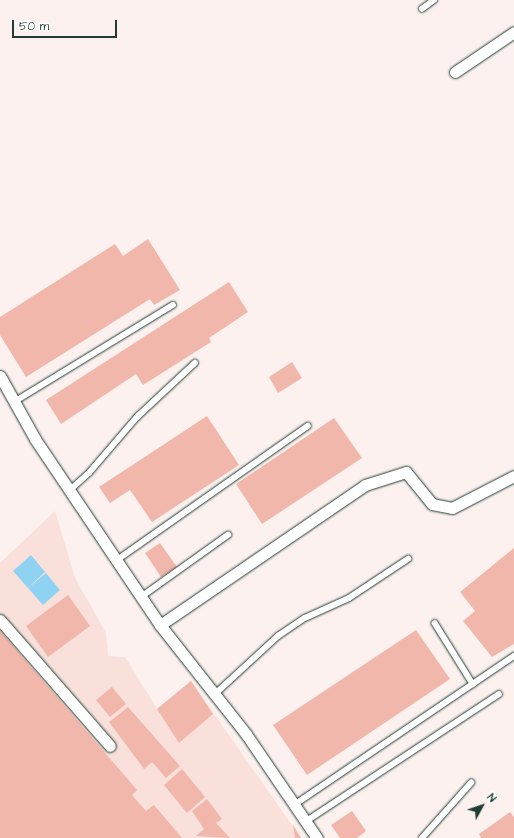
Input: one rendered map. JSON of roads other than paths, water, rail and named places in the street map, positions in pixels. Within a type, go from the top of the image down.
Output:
[{"type":"street","points":[[454,72],[514,32]]},
{"type":"street","points":[[0,376],[14,402],[70,490],[160,625],[215,694],[317,838]]},
{"type":"street","points":[[160,625],[366,485],[406,472],[432,504],[452,508],[514,476]]},
{"type":"street","points":[[0,620],[110,746]]},
{"type":"lane","points":[[422,9],[434,0]]},
{"type":"lane","points":[[14,402],[173,305]]},
{"type":"lane","points":[[70,490],[89,473],[137,417],[195,363]]},
{"type":"lane","points":[[117,560],[308,426]]},
{"type":"lane","points":[[141,597],[228,535]]},
{"type":"lane","points":[[215,694],[278,636],[305,618],[349,598],[408,559]]},
{"type":"lane","points":[[435,623],[473,684]]},
{"type":"lane","points":[[294,805],[514,656]]},
{"type":"lane","points":[[305,822],[499,694]]},
{"type":"lane","points":[[422,838],[471,783]]},
{"type":"water","points":[[31,555],[45,572],[28,588],[13,571]]},
{"type":"water","points":[[46,573],[60,590],[43,605],[28,588]]}]
